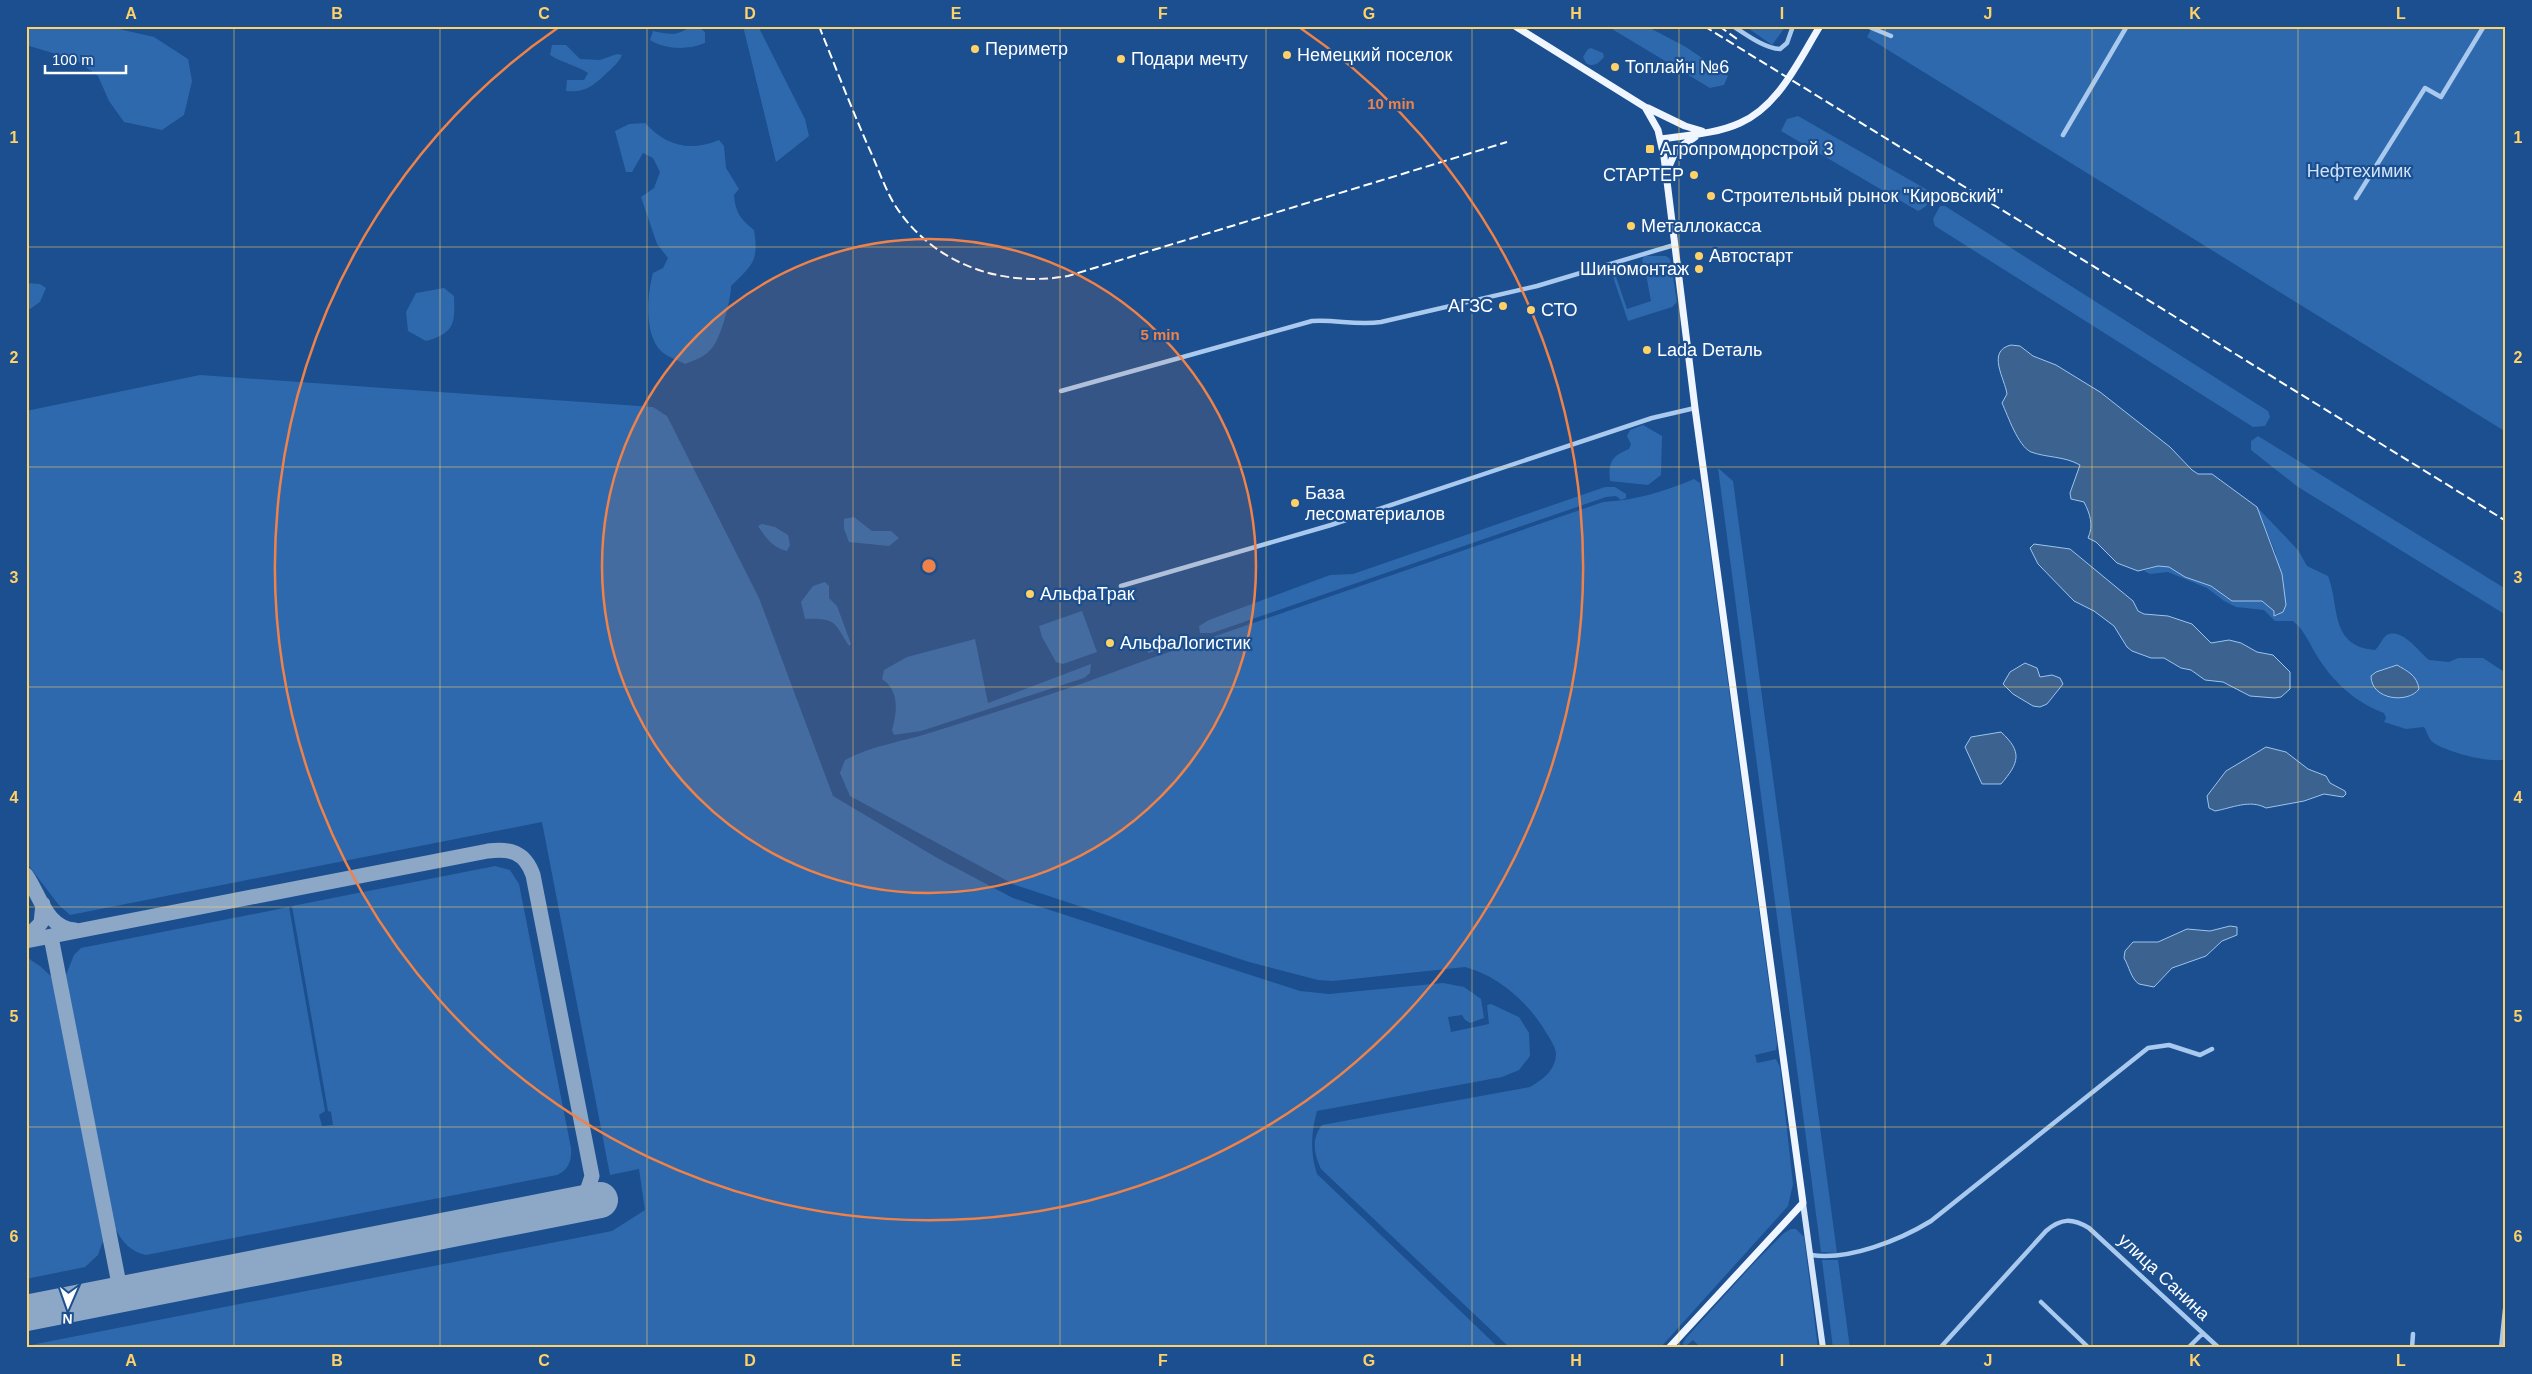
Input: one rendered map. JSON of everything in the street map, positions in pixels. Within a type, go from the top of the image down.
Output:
[{"type":"main road","points":[[1515,26],[1645,107],[1685,126],[1710,132]]},
{"type":"main road","points":[[1666,176],[1670,160],[1676,150],[1692,137],[1741,123],[1757,114],[1770,102],[1788,78],[1820,26]]},
{"type":"main road","points":[[1645,107],[1654,119],[1660,139],[1666,176],[1695,408],[1823,1348]]},
{"type":"main road","points":[[1660,139],[1710,132]]},
{"type":"main road","points":[[1669,1348],[1803,1203]]},
{"type":"street","points":[[1733,26],[1761,43],[1780,49],[1786,43],[1793,26]]},
{"type":"street","points":[[1867,26],[1891,36]]},
{"type":"street","points":[[2063,135],[2127,26]]},
{"type":"street","points":[[2356,198],[2425,88],[2441,97],[2484,26]]},
{"type":"street","points":[[1060,391],[1312,322],[1328,320],[1359,324],[1381,322],[1537,286],[1674,245]]},
{"type":"street","points":[[1121,586],[1331,525],[1652,418],[1695,408]]},
{"type":"street","points":[[1811,1255],[1831,1257],[1846,1254],[1912,1232],[1931,1221],[2148,1048],[2169,1045],[2200,1055],[2212,1049]]},
{"type":"street","name":"улица Санина","points":[[1940,1348],[2054,1224],[2068,1219],[2089,1228],[2219,1348]]},
{"type":"street","points":[[2501,1348],[2506,1300]]},
{"type":"street","points":[[2041,1302],[2089,1348]]},
{"type":"street","points":[[2188,1348],[2203,1333]]},
{"type":"street","points":[[2412,1348],[2413,1334]]},
{"type":"green space","points":[[26,26],[106,26],[154,37],[188,59],[192,81],[184,115],[162,130],[124,122],[109,101],[98,76],[76,60],[26,45]]},
{"type":"green space","points":[[690,26],[698,26],[705,32],[705,43],[692,47],[678,48],[663,46],[650,40],[653,31],[668,34],[677,33]]},
{"type":"green space","points":[[743,26],[758,26],[805,119],[809,136],[776,162]]},
{"type":"green space","points":[[1607,26],[1646,26],[1686,47],[1728,76],[1724,85],[1710,88]]},
{"type":"green space","points":[[1745,26],[1786,26],[1772,45]]},
{"type":"green space","name":"Нефтехимик","points":[[1873,26],[2506,26],[2506,432],[1867,37]]},
{"type":"green space","points":[[552,45],[566,45],[580,59],[600,60],[617,54],[622,55],[614,67],[590,86],[580,91],[566,91],[567,80],[584,80],[588,73],[550,55]]},
{"type":"green space","points":[[1591,48],[1603,53],[1604,57],[1593,65],[1586,63],[1583,57],[1588,49]]},
{"type":"green space","points":[[1798,116],[1931,192],[1928,204],[1918,211],[1781,131],[1787,119]]},
{"type":"green space","points":[[645,123],[661,137],[679,145],[698,146],[719,140],[724,146],[726,168],[739,189],[734,195],[737,211],[742,219],[754,230],[755,256],[745,272],[731,286],[725,318],[719,336],[709,351],[703,356],[685,364],[661,351],[656,344],[649,325],[648,303],[653,273],[663,268],[668,258],[657,244],[641,197],[654,188],[660,172],[653,158],[643,153],[632,172],[626,172],[615,131],[629,124]]},
{"type":"green space","points":[[1940,206],[1945,206],[2268,411],[2270,417],[2265,426],[2253,427],[1935,226],[1933,219]]},
{"type":"green space","points":[[1644,256],[1666,256],[1670,259],[1677,302],[1672,307],[1628,321],[1610,268],[1614,271],[1627,309],[1651,301],[1646,274],[1658,271],[1657,268],[1646,273],[1642,260]]},
{"type":"green space","points":[[26,283],[40,284],[46,288],[40,302],[30,309],[26,307]]},
{"type":"green space","points":[[444,288],[454,296],[453,320],[448,330],[436,338],[426,341],[408,331],[406,312],[416,293]]},
{"type":"green space","points":[[200,375],[653,407],[667,416],[759,598],[833,796],[939,859],[1013,898],[1300,991],[1329,994],[1443,983],[1464,987],[1481,999],[1484,1018],[1470,1023],[1462,1015],[1448,1017],[1451,1032],[1489,1024],[1487,1005],[1491,1004],[1519,1017],[1529,1033],[1530,1056],[1519,1070],[1502,1077],[1317,1111],[1313,1127],[1312,1150],[1317,1174],[1499,1348],[26,1348],[26,1346],[612,1231],[645,1210],[639,1169],[610,1175],[542,822],[70,915],[58,904],[26,862],[26,411]]},
{"type":"green space","points":[[1643,425],[1662,436],[1661,475],[1648,485],[1610,481],[1612,460],[1629,449],[1631,444],[1627,436],[1630,430]]},
{"type":"green space","points":[[2258,436],[2506,589],[2506,615],[2298,487],[2251,450],[2251,441]]},
{"type":"green space","points":[[1718,468],[1733,481],[1837,1253],[1821,1252]]},
{"type":"green space","points":[[1694,479],[1700,483],[1703,499],[1777,1044],[1776,1050],[1755,1055],[1757,1063],[1776,1059],[1780,1067],[1793,1184],[1788,1206],[1660,1348],[1510,1348],[1321,1169],[1317,1158],[1315,1141],[1322,1125],[1530,1087],[1547,1074],[1555,1061],[1556,1052],[1553,1044],[1532,1012],[1501,984],[1478,971],[1465,967],[1333,981],[1318,980],[1249,962],[1015,885],[850,796],[840,773],[845,760],[878,747],[936,731],[1070,688],[1603,502],[1649,495]]},
{"type":"green space","points":[[1605,487],[1615,487],[1626,494],[1626,498],[1621,500],[1616,496],[1606,497],[1212,633],[1200,633],[1199,626],[1209,620],[1330,575],[1353,574]]},
{"type":"green space","points":[[2257,507],[2298,550],[2307,566],[2328,576],[2339,623],[2343,633],[2350,641],[2360,647],[2375,650],[2387,635],[2393,633],[2405,638],[2429,660],[2449,662],[2458,658],[2483,658],[2506,673],[2506,759],[2480,759],[2459,753],[2434,743],[2429,738],[2424,727],[2406,729],[2384,722],[2386,718],[2384,713],[2364,704],[2338,683],[2323,666],[2304,633],[2293,621],[2275,621],[2264,610],[2236,607],[2224,601],[2207,588],[2168,572],[2150,574],[2144,571],[2158,566],[2169,567],[2185,577],[2211,586],[2232,601],[2262,601],[2275,611],[2274,616],[2279,615],[2276,554]],"holes":[[[2396,665],[2416,692],[2398,697],[2384,696],[2376,672]]]},
{"type":"green space","points":[[854,517],[872,531],[891,531],[899,538],[889,546],[849,542],[844,529],[844,519]]},
{"type":"green space","points":[[762,524],[775,527],[788,535],[790,545],[787,551],[777,547],[767,538],[758,526]]},
{"type":"green space","points":[[825,582],[829,586],[829,598],[837,606],[851,644],[849,646],[833,623],[823,619],[805,619],[801,602],[813,586]]},
{"type":"green space","points":[[1082,611],[1097,652],[1063,664],[1056,662],[1042,637],[1039,626]]},
{"type":"green space","points":[[975,639],[988,703],[1091,664],[1090,673],[1084,678],[921,731],[894,735],[892,730],[896,702],[892,690],[882,679],[884,670],[907,657]]},
{"type":"green space","points":[[1157,640],[1166,644],[1166,647],[1149,653],[1140,646]]},
{"type":"green space","points":[[495,866],[510,870],[519,884],[571,1148],[571,1157],[567,1167],[557,1175],[146,1255],[128,1246],[115,1228],[66,975],[74,955],[81,948],[289,907],[325,1111],[319,1115],[322,1126],[333,1125],[331,1112],[328,1111],[292,906]]},
{"type":"green space","points":[[26,957],[40,966],[54,979],[103,1241],[98,1255],[85,1267],[26,1279]]},
{"type":"green space","points":[[1791,1229],[1796,1229],[1804,1237],[1818,1348],[1701,1348],[1693,1340],[1684,1348],[1683,1343],[1686,1338],[1753,1264],[1784,1233]]},
{"type":"green space","points":[[1822,1260],[1838,1260],[1850,1348],[1833,1348]]},
{"type":"shaded area","points":[[2011,345],[2020,346],[2033,356],[2056,365],[2100,392],[2170,447],[2192,470],[2198,474],[2212,474],[2257,507],[2282,574],[2286,605],[2283,612],[2274,616],[2274,611],[2262,601],[2232,601],[2211,586],[2185,577],[2169,567],[2158,566],[2138,571],[2117,563],[2096,542],[2088,538],[2091,524],[2088,511],[2084,502],[2071,499],[2070,493],[2080,465],[2026,449],[2014,430],[2002,403],[2007,394],[1998,359],[2004,348]]},
{"type":"shaded area","points":[[2034,544],[2070,549],[2133,601],[2138,611],[2144,614],[2168,616],[2192,624],[2211,643],[2229,640],[2241,643],[2257,652],[2273,655],[2290,672],[2290,689],[2281,697],[2250,696],[2223,682],[2205,680],[2191,670],[2181,668],[2164,658],[2151,658],[2132,651],[2127,647],[2114,626],[2094,611],[2074,601],[2038,564],[2030,548]]},
{"type":"shaded area","points":[[2025,663],[2037,668],[2040,677],[2052,675],[2060,678],[2063,684],[2047,704],[2040,707],[2033,706],[2013,694],[2003,684],[2010,672]]},
{"type":"shaded area","points":[[2397,665],[2411,674],[2416,680],[2419,689],[2414,694],[2407,697],[2391,697],[2383,695],[2373,684],[2371,676],[2376,672]]},
{"type":"shaded area","points":[[2001,732],[2013,746],[2016,758],[2015,764],[2001,784],[1982,784],[1965,747],[1971,737]]},
{"type":"shaded area","points":[[2266,747],[2286,752],[2308,769],[2326,776],[2330,783],[2345,791],[2346,794],[2343,797],[2324,794],[2304,801],[2266,808],[2260,805],[2247,804],[2215,811],[2209,808],[2207,796],[2226,771]]},
{"type":"shaded area","points":[[2230,926],[2237,927],[2237,935],[2222,941],[2206,956],[2172,968],[2154,987],[2136,982],[2124,958],[2125,951],[2133,942],[2158,942],[2187,929],[2210,931]]},
{"type":"taxiway","points":[[26,941],[488,851],[503,850],[516,853],[526,861],[533,875],[592,1176],[586,1194],[571,1206]]},
{"type":"taxiway","points":[[26,875],[50,917],[65,928],[75,930]]},
{"type":"taxiway","points":[[26,938],[41,923],[43,904]]},
{"type":"taxiway","points":[[51,937],[121,1294]]},
{"type":"runway","points":[[26,1313],[600,1200]]},
{"type":"railway","points":[[819,26],[893,202],[908,223],[926,241],[947,255],[969,266],[993,274],[1017,278],[1042,279],[1068,276],[1507,142]]},
{"type":"railway","points":[[1704,26],[2506,521]]},
{"type":"railway","points":[[1719,26],[1737,39]]},
{"type":"place","name":"Периметр","points":[[975,49]]},
{"type":"place","name":"Немецкий поселок","points":[[1287,55]]},
{"type":"place","name":"Подари мечту","points":[[1121,59]]},
{"type":"place","name":"Топлайн №6","points":[[1615,67]]},
{"type":"place","name":"Агропромдорстрой 3","points":[[1650,149]]},
{"type":"place","name":"СТАРТЕР","points":[[1694,175]]},
{"type":"place","name":"Строительный рынок \"Кировский\"","points":[[1711,196]]},
{"type":"place","name":"Металлокасса","points":[[1631,226]]},
{"type":"place","name":"Автостарт","points":[[1699,256]]},
{"type":"place","name":"Шиномонтаж","points":[[1699,269]]},
{"type":"place","name":"АГЗС","points":[[1503,306]]},
{"type":"place","name":"СТО","points":[[1531,310]]},
{"type":"place","name":"Lada Dеталь","points":[[1647,350]]},
{"type":"place","name":"База лесоматериалов","points":[[1295,503]]},
{"type":"place","name":"АльфаТрак","points":[[1030,594]]},
{"type":"place","name":"АльфаЛогистик","points":[[1110,643]]}]
